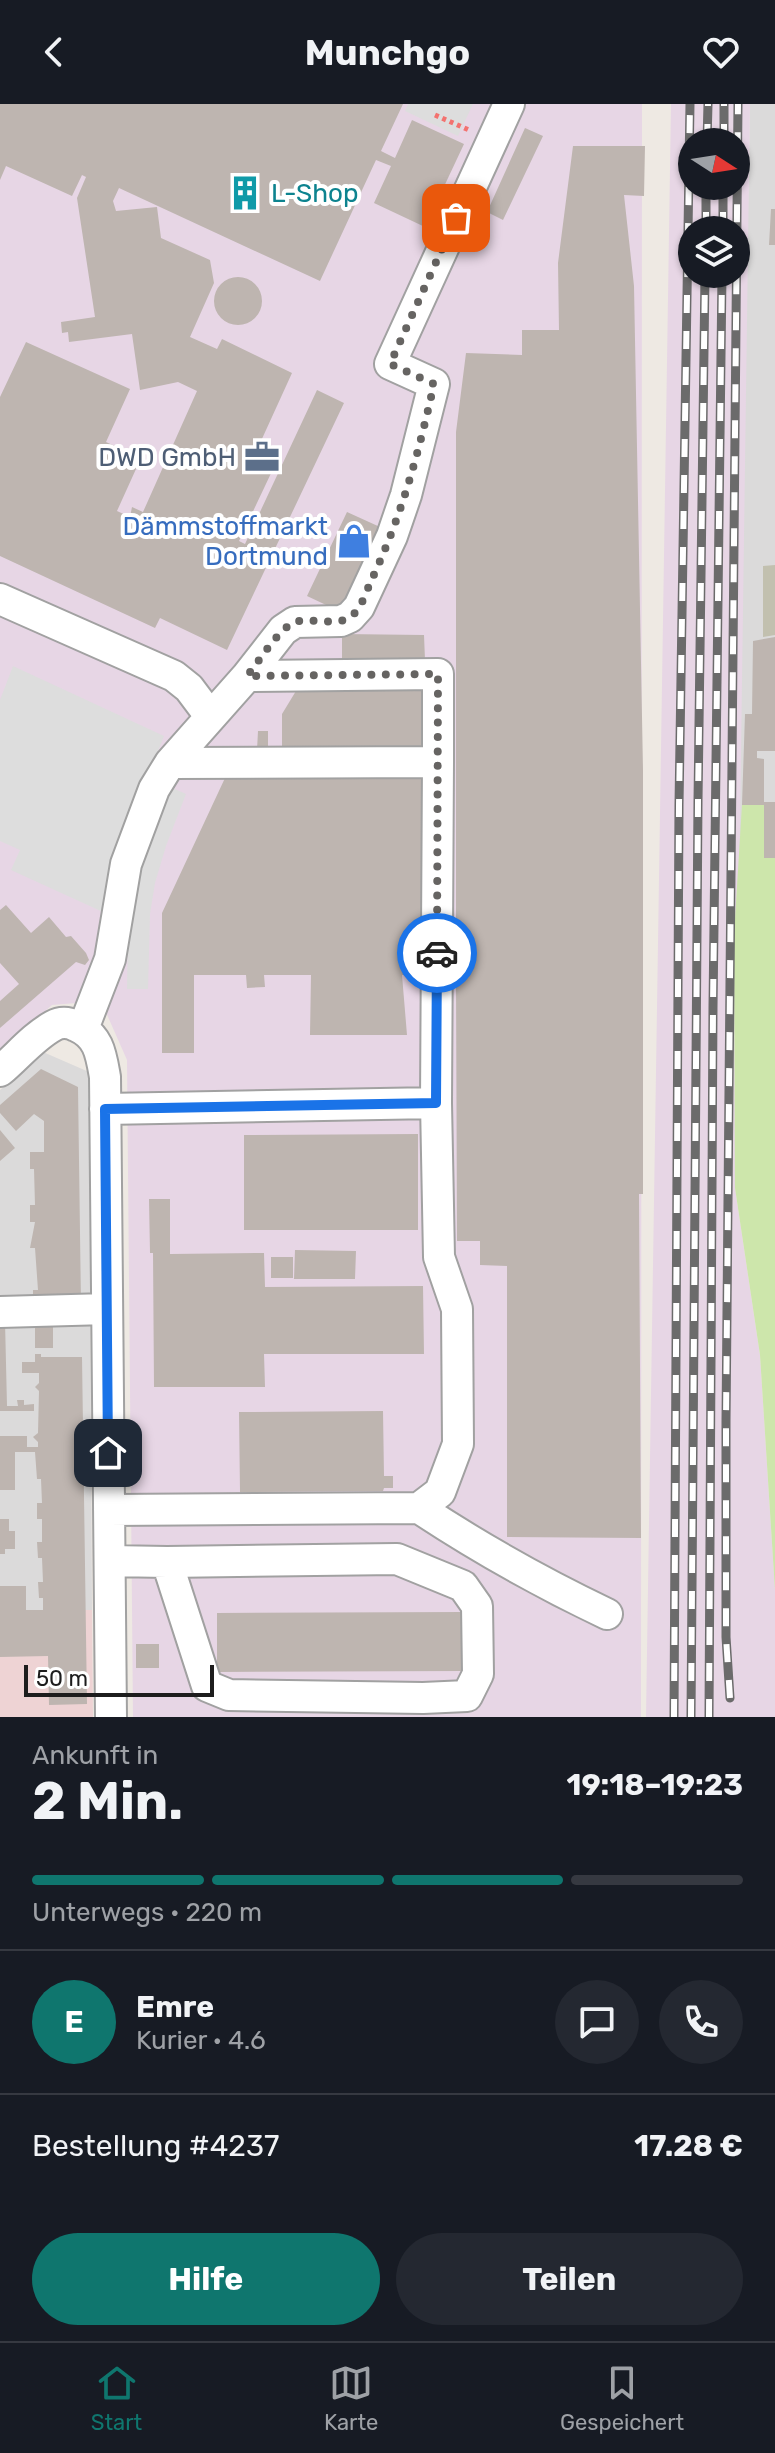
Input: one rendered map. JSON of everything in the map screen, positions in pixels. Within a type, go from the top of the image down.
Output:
[{"type":"street","points":[[83,1029],[110,959],[126,864],[154,789],[170,763],[283,630],[295,622],[341,621],[350,617],[359,607],[392,536],[406,495],[434,384],[390,364],[509,104]]},
{"type":"street","points":[[0,599],[174,676],[189,688],[210,716]]},
{"type":"street","points":[[247,676],[438,674],[436,1103],[439,1257],[457,1309],[458,1444],[440,1492],[419,1508]]},
{"type":"street","points":[[170,763],[438,762]]},
{"type":"street","points":[[0,1071],[56,1024],[70,1023],[83,1029],[94,1038],[101,1053],[105,1109],[111,1717]]},
{"type":"street","points":[[105,1109],[436,1103]]},
{"type":"street","points":[[0,1312],[107,1309]]},
{"type":"street","points":[[109,1510],[419,1508],[505,1563],[607,1614]]},
{"type":"street","points":[[110,1561],[397,1559],[463,1586],[477,1606],[478,1674],[467,1696],[229,1695],[207,1686],[167,1562]]},
{"type":"path","points":[[435,115],[491,140]]},
{"type":"shaded area","points":[[0,104],[642,104],[641,1717],[133,1717],[127,1060],[101,1001],[52,1005],[0,1051]]},
{"type":"shaded area","points":[[408,104],[473,104],[458,136],[405,111]]},
{"type":"shaded area","points":[[671,104],[750,104],[750,128],[678,128],[678,200],[749,200],[748,216],[678,216],[678,288],[747,288],[735,1188],[760,1355],[775,1590],[775,1717],[646,1717]]},
{"type":"shaded area","points":[[750,104],[775,104],[775,861],[736,861],[747,288],[750,288]]},
{"type":"shaded area","points":[[775,565],[775,635],[763,637],[763,566]]},
{"type":"shaded area","points":[[13,666],[164,736],[112,868],[105,913],[11,870],[20,850],[0,841],[0,700]]},
{"type":"shaded area","points":[[168,786],[186,794],[155,883],[150,914],[148,989],[127,989],[128,928],[133,885]]},
{"type":"shaded area","points":[[43,1052],[89,1072],[92,1610],[0,1610],[0,1090]]},
{"type":"shaded area","points":[[0,1610],[92,1610],[93,1717],[0,1717]]},
{"type":"green space","points":[[742,805],[764,805],[764,857],[775,858],[775,1590],[760,1355],[735,1188],[734,935]]},
{"type":"building","points":[[0,104],[403,104],[381,151],[395,158],[412,120],[464,144],[425,227],[374,203],[391,166],[376,160],[320,281],[119,188],[113,201],[116,211],[157,207],[161,238],[210,260],[214,283],[190,337],[217,349],[222,339],[292,373],[261,441],[282,450],[239,541],[245,544],[317,390],[344,403],[227,650],[160,618],[155,628],[0,556],[0,397],[26,342],[130,389],[106,442],[141,458],[117,511],[130,517],[132,507],[143,512],[197,391],[178,382],[140,390],[132,334],[69,342],[68,332],[62,333],[61,322],[95,317],[77,198],[86,177],[82,175],[72,196],[6,166],[0,180]]},
{"type":"building","points":[[525,128],[543,136],[503,220],[487,212]]},
{"type":"building","points":[[573,146],[645,146],[644,196],[624,195],[634,286],[643,770],[643,1194],[639,1194],[641,1538],[507,1537],[507,1266],[480,1265],[480,1241],[457,1241],[456,979],[467,979],[468,968],[467,931],[456,932],[456,432],[466,353],[522,355],[522,330],[559,330],[558,263]]},
{"type":"building","points":[[771,209],[775,209],[775,245],[769,245]]},
{"type":"building","points":[[238,277],[255,284],[262,301],[255,318],[238,325],[221,318],[214,301],[221,284]]},
{"type":"building","points":[[347,512],[380,527],[341,612],[307,596]]},
{"type":"building","points":[[342,634],[424,635],[425,660],[342,659]]},
{"type":"building","points":[[775,637],[775,751],[757,751],[757,758],[764,759],[764,802],[775,802],[775,858],[764,858],[764,805],[742,805],[745,714],[752,714],[753,641]]},
{"type":"building","points":[[426,685],[428,751],[282,751],[282,714],[299,686]]},
{"type":"building","points":[[258,731],[268,731],[268,750],[257,750]]},
{"type":"building","points":[[423,776],[423,975],[402,975],[407,1035],[310,1035],[311,975],[264,975],[265,987],[247,988],[246,975],[194,975],[194,1053],[162,1053],[162,913],[225,778]]},
{"type":"building","points":[[6,905],[31,933],[49,917],[66,937],[71,936],[89,960],[85,965],[76,962],[0,1028],[0,1001],[19,984],[0,963],[0,910]]},
{"type":"building","points":[[41,1069],[78,1087],[81,1305],[33,1306],[33,1290],[38,1290],[35,1248],[30,1248],[35,1222],[30,1222],[30,1205],[35,1205],[30,1152],[44,1152],[44,1121],[34,1114],[16,1131],[0,1113],[0,1105]]},
{"type":"building","points":[[0,1130],[15,1148],[0,1161]]},
{"type":"building","points":[[418,1134],[418,1230],[244,1230],[244,1135]]},
{"type":"building","points":[[149,1199],[170,1199],[170,1254],[264,1253],[265,1287],[423,1286],[424,1354],[264,1354],[265,1387],[154,1387],[153,1253],[150,1253]]},
{"type":"building","points":[[295,1250],[356,1251],[355,1279],[294,1279]]},
{"type":"building","points":[[271,1257],[293,1257],[293,1278],[271,1278]]},
{"type":"building","points":[[35,1320],[53,1320],[53,1348],[35,1348]]},
{"type":"building","points":[[0,1321],[5,1321],[7,1406],[18,1406],[17,1400],[24,1400],[24,1405],[34,1404],[34,1411],[0,1411]]},
{"type":"building","points":[[35,1354],[41,1354],[41,1357],[82,1357],[87,1704],[49,1705],[48,1656],[0,1657],[0,1586],[26,1586],[26,1610],[43,1610],[38,1582],[43,1582],[42,1558],[38,1558],[37,1542],[42,1542],[42,1519],[37,1519],[37,1503],[42,1503],[41,1479],[37,1479],[35,1452],[15,1452],[15,1490],[0,1490],[0,1436],[27,1436],[27,1447],[38,1447],[33,1437],[38,1433],[39,1391],[35,1387],[39,1383],[39,1373],[22,1373],[22,1362],[35,1362]]},
{"type":"building","points":[[383,1411],[384,1476],[393,1476],[393,1488],[384,1488],[383,1491],[240,1492],[239,1412]]},
{"type":"building","points":[[0,1519],[9,1519],[9,1531],[15,1531],[15,1549],[5,1549],[5,1554],[0,1554]]},
{"type":"building","points":[[464,1612],[464,1671],[217,1672],[217,1613]]},
{"type":"building","points":[[136,1644],[159,1644],[159,1668],[136,1668]]},
{"type":"railway","points":[[674,1717],[679,805],[690,104]]},
{"type":"railway","points":[[707,128],[708,104]]},
{"type":"railway","points":[[724,104],[724,128]]},
{"type":"railway","points":[[730,1698],[726,1637],[726,1421],[738,104]]},
{"type":"railway","points":[[706,200],[706,216]]},
{"type":"railway","points":[[723,200],[723,216]]},
{"type":"railway","points":[[691,1717],[705,288]]},
{"type":"railway","points":[[709,1717],[722,288]]},
{"type":"way so far","points":[[437,953],[438,674],[247,676],[283,630],[295,622],[341,621],[350,617],[359,607],[392,536],[406,495],[434,384],[390,364],[456,218]]},
{"type":"place","name":"L-Shop","points":[[245,193]]},
{"type":"place","name":"DWD GmbH","points":[[262,457]]},
{"type":"place","name":"Dämmstoffmarkt Dortmund","points":[[354,541]]},
{"type":"route","points":[[108,1453],[105,1109],[436,1103],[437,953]]}]
